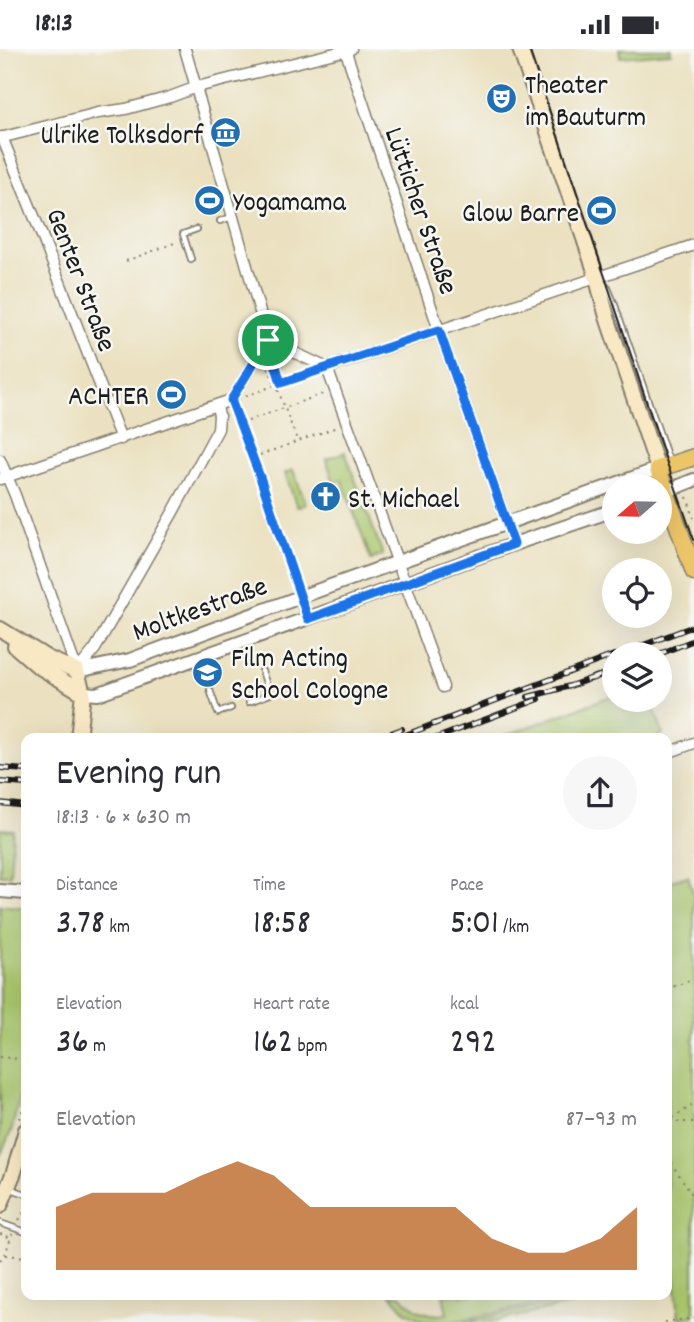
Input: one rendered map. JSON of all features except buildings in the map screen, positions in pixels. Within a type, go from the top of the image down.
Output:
[{"type":"main road","points":[[520,49],[597,278],[607,317],[666,474]]},
{"type":"main road","name":"Moltkestraße","points":[[664,467],[694,457]]},
{"type":"main road","points":[[672,491],[694,572]]},
{"type":"main road","points":[[0,631],[47,658],[77,671],[83,693],[79,733]]},
{"type":"main road","points":[[0,631],[37,666],[83,693]]},
{"type":"main road","points":[[0,1206],[21,1146]]},
{"type":"street","points":[[3,478],[231,400],[268,340],[185,49]]},
{"type":"street","points":[[1,137],[98,113],[126,109],[197,87],[347,50]]},
{"type":"street","name":"Lütticher Straße","points":[[347,50],[439,330],[514,544]]},
{"type":"street","name":"Genter Straße","points":[[1,137],[121,439]]},
{"type":"street","points":[[327,368],[694,246]]},
{"type":"street","points":[[268,340],[327,368],[443,687]]},
{"type":"street","points":[[231,400],[308,619]]},
{"type":"street","points":[[77,671],[95,649],[218,429],[217,407]]},
{"type":"street","points":[[0,460],[3,478],[15,495],[77,671]]},
{"type":"street","name":"Moltkestraße","points":[[77,671],[130,660],[664,467]]},
{"type":"street","points":[[672,491],[694,480]]},
{"type":"street","name":"Moltkestraße","points":[[83,693],[97,694],[200,662],[252,644],[308,619],[602,514]]},
{"type":"street","points":[[672,751],[694,743]]},
{"type":"street","points":[[0,891],[21,893]]},
{"type":"lane","points":[[219,221],[233,217]]},
{"type":"lane","points":[[191,258],[183,234],[197,229]]},
{"type":"lane","points":[[278,384],[327,368]]},
{"type":"lane","points":[[249,702],[270,694],[262,671]]},
{"type":"lane","points":[[210,690],[218,713],[230,708]]},
{"type":"lane","points":[[7,1188],[21,1192]]},
{"type":"lane","points":[[0,1223],[21,1230]]},
{"type":"path","points":[[125,261],[173,244]]},
{"type":"path","points":[[268,340],[278,384],[297,442]]},
{"type":"path","points":[[262,350],[278,384]]},
{"type":"path","points":[[231,400],[278,384]]},
{"type":"path","points":[[240,424],[335,389]]},
{"type":"path","points":[[253,458],[347,423]]},
{"type":"path","points":[[672,491],[694,518]]},
{"type":"path","points":[[672,987],[694,979]]},
{"type":"path","points":[[0,1057],[21,1059]]},
{"type":"path","points":[[672,1119],[694,1104]]},
{"type":"path","points":[[672,1123],[694,1122]]},
{"type":"path","points":[[672,1164],[694,1197]]},
{"type":"path","points":[[0,1234],[10,1238],[5,1255],[0,1259]]},
{"type":"path","points":[[5,1255],[21,1257]]},
{"type":"path","points":[[665,1322],[694,1318]]},
{"type":"green space","points":[[619,49],[671,49],[671,53],[620,57]]},
{"type":"green space","points":[[345,452],[383,555],[371,560],[342,480],[334,482],[326,459]]},
{"type":"green space","points":[[293,470],[306,504],[297,507],[285,473]]},
{"type":"green space","points":[[602,699],[602,712],[655,712],[663,733],[512,733]]},
{"type":"green space","points":[[0,829],[13,830],[10,875],[0,875]]},
{"type":"green space","points":[[688,876],[694,896],[694,1316],[679,1318],[672,1248],[672,881]]},
{"type":"green space","points":[[0,905],[21,907],[21,1092],[12,1129],[0,1156]]},
{"type":"green space","points":[[395,1300],[406,1300],[421,1311],[440,1315],[447,1314],[444,1300],[554,1300],[451,1322],[426,1322],[406,1312]]},
{"type":"green space","points":[[567,1300],[593,1300],[491,1322],[464,1322]]},
{"type":"tram line","points":[[529,49],[694,540]]},
{"type":"railway","points":[[652,642],[694,626]]},
{"type":"railway","points":[[672,649],[694,640]]},
{"type":"railway","points":[[411,733],[602,660]]},
{"type":"railway","points":[[591,679],[602,675]]},
{"type":"railway","points":[[528,697],[598,676]]},
{"type":"railway","points":[[450,733],[539,699]]},
{"type":"railway","points":[[391,733],[402,729]]},
{"type":"railway","points":[[0,768],[21,770]]},
{"type":"railway","points":[[0,782],[21,784]]},
{"type":"railway","points":[[0,803],[21,805]]},
{"type":"place","name":"Theater im Bauturm","points":[[502,99]]},
{"type":"place","name":"Ulrike Tolksdorf","points":[[226,133]]},
{"type":"place","name":"Yogamama","points":[[210,200]]},
{"type":"place","name":"Glow Barre","points":[[602,211]]},
{"type":"place","name":"ACHTER","points":[[172,394]]},
{"type":"place","name":"St. Michael","points":[[325,497]]},
{"type":"place","name":"Film Acting School Cologne","points":[[208,672]]},
{"type":"route","points":[[439,330],[514,544],[308,619],[231,400],[268,340],[281,383],[439,330]]}]
